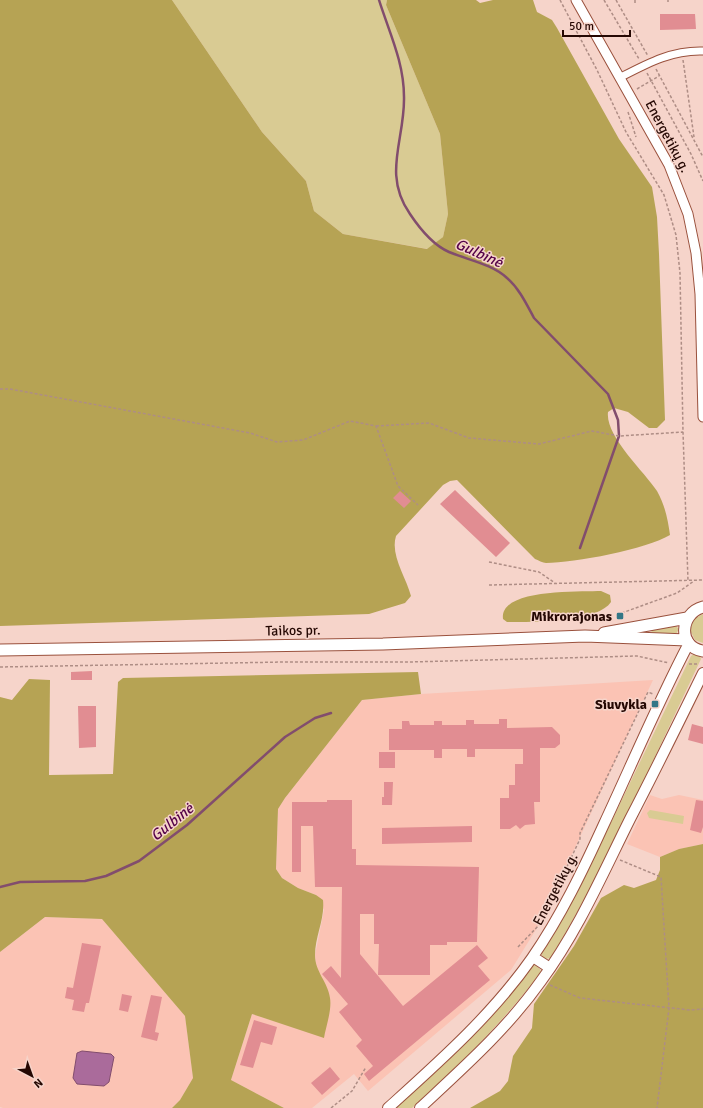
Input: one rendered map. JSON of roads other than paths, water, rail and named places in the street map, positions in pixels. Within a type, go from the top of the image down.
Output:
[{"type":"main road","name":"Taikos pr.","points":[[586,636],[687,618],[692,612],[703,607]]},
{"type":"main road","points":[[687,618],[684,625],[688,642]]},
{"type":"main road","name":"Taikos pr.","points":[[0,650],[382,644],[586,636],[688,642],[694,648],[703,651]]},
{"type":"main road","name":"Energetikų g.","points":[[388,1108],[458,1044],[486,1015],[505,994],[533,957],[552,927],[584,868],[688,642]]},
{"type":"main road","points":[[420,1108],[477,1056],[525,1003],[550,968],[586,910],[703,673]]},
{"type":"main road","points":[[533,957],[550,968]]},
{"type":"street","name":"Energetikų g.","points":[[576,0],[621,77],[669,165],[688,214],[696,253],[700,294],[703,417]]},
{"type":"street","points":[[621,77],[651,61],[675,53],[703,51]]},
{"type":"waterway","name":"Gulbinė","points":[[379,0],[402,72],[404,97],[396,171],[397,185],[410,214],[427,236],[443,249],[494,269],[511,282],[534,318],[608,394],[618,420],[619,436],[580,548]]},
{"type":"waterway","name":"Gulbinė","points":[[0,887],[20,882],[85,881],[106,876],[139,861],[187,825],[285,737],[315,718],[331,713]]},
{"type":"place","name":"Mikrorajonas","points":[[620,616]]},
{"type":"place","name":"Siuvykla","points":[[655,704]]}]
